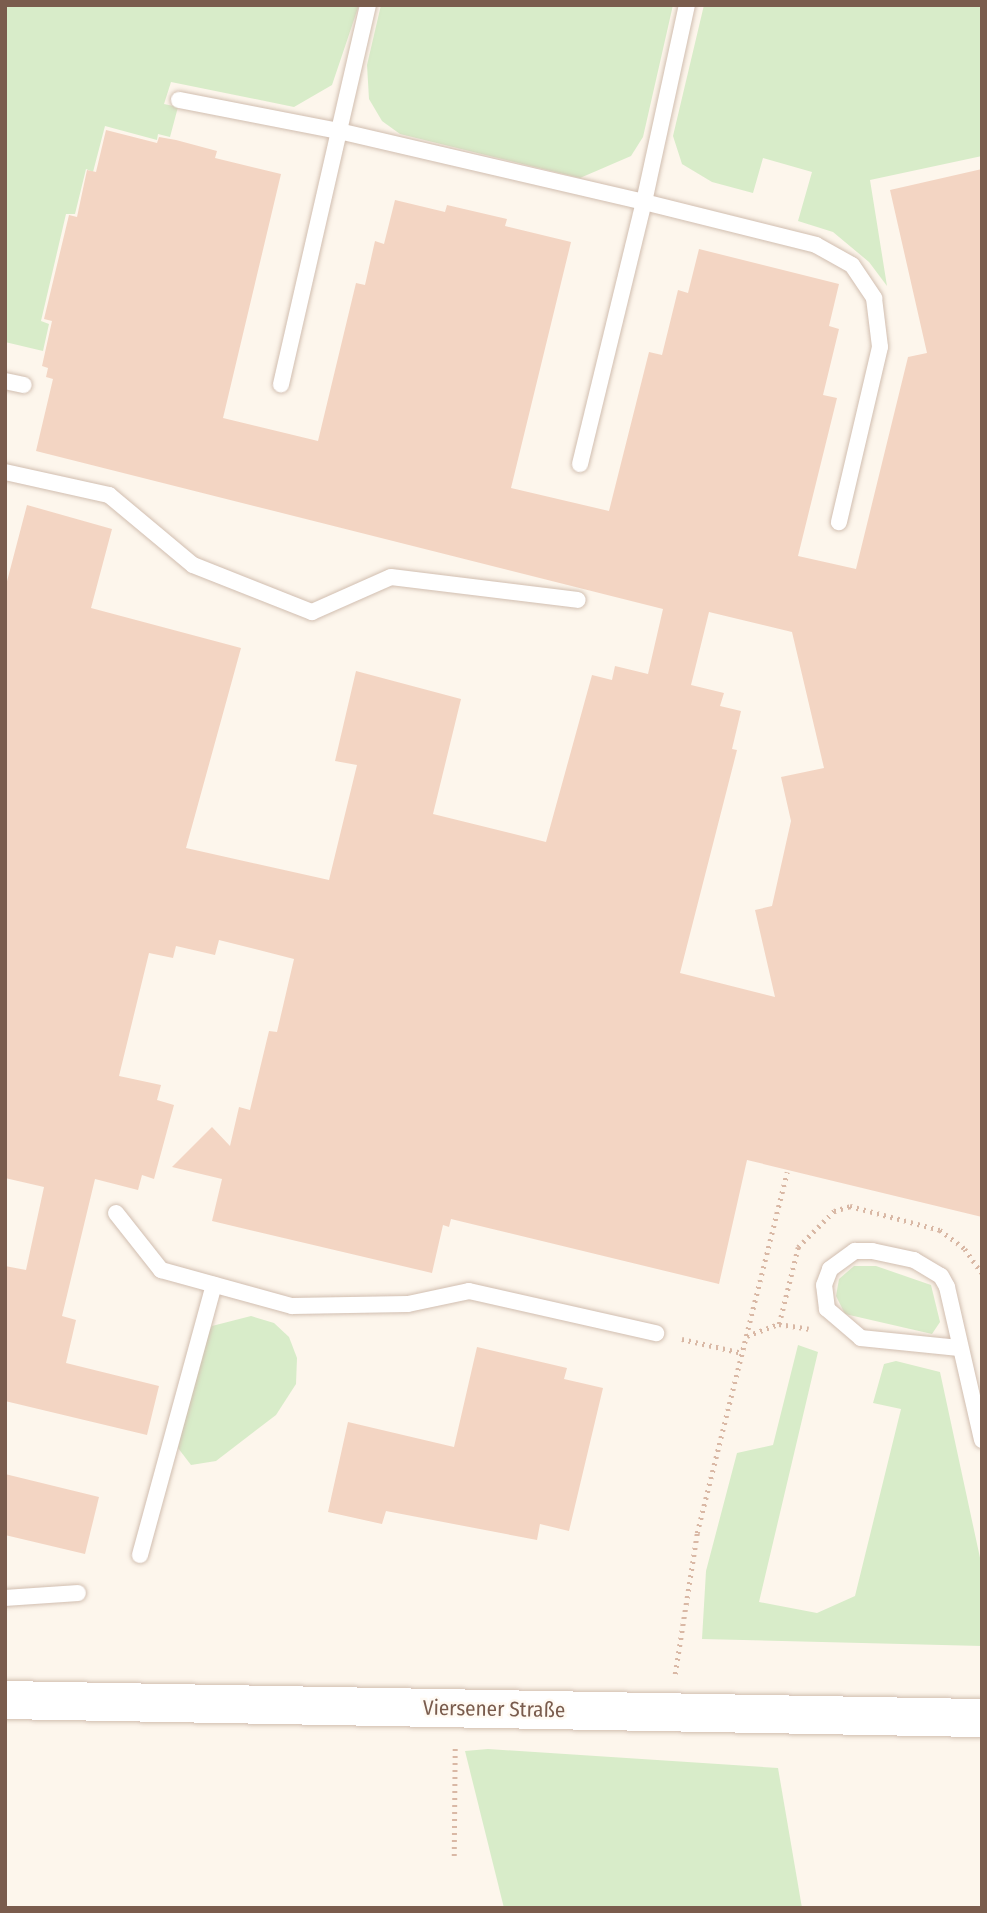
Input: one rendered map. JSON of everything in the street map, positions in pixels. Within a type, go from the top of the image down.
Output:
[{"type":"main road","name":"Viersener Straße","points":[[5,1700],[982,1718]]},
{"type":"lane","points":[[281,384],[368,5]]},
{"type":"lane","points":[[580,464],[687,5]]},
{"type":"lane","points":[[179,100],[339,131],[643,202],[816,246],[852,265],[874,298],[880,347],[839,522]]},
{"type":"lane","points":[[5,381],[24,385]]},
{"type":"lane","points":[[5,472],[109,495],[193,565],[312,612],[391,577],[578,600]]},
{"type":"lane","points":[[116,1213],[161,1270],[292,1306],[408,1304],[470,1291],[656,1333]]},
{"type":"lane","points":[[959,1348],[861,1338],[831,1315],[824,1285],[841,1258],[872,1251],[914,1259],[941,1276],[959,1348],[982,1440]]},
{"type":"lane","points":[[140,1555],[214,1285]]},
{"type":"lane","points":[[5,1598],[78,1593]]},
{"type":"path","points":[[672,1712],[696,1533],[787,1172]]},
{"type":"path","points":[[747,1336],[779,1324],[861,1338]]},
{"type":"path","points":[[656,1333],[742,1353]]},
{"type":"path","points":[[435,1708],[455,1734],[454,1856]]},
{"type":"green space","points":[[5,5],[359,5],[332,85],[294,107],[171,82],[164,104],[178,107],[170,137],[158,134],[157,140],[105,126],[93,172],[86,169],[75,214],[66,214],[41,321],[49,324],[43,351],[5,342]]},
{"type":"green space","points":[[381,5],[673,5],[643,137],[631,156],[580,178],[400,134],[382,121],[369,99],[367,65]]},
{"type":"green space","points":[[704,5],[982,5],[982,156],[870,180],[887,286],[869,262],[833,232],[798,221],[812,172],[763,158],[753,193],[712,182],[682,164],[673,136]]},
{"type":"green space","points":[[854,1266],[876,1266],[931,1285],[940,1322],[932,1334],[845,1314],[836,1296],[839,1279]]},
{"type":"green space","points":[[251,1316],[274,1323],[289,1337],[297,1358],[296,1384],[276,1415],[216,1461],[191,1465],[178,1448],[201,1345],[212,1326]]},
{"type":"green space","points":[[798,1345],[818,1352],[759,1602],[817,1613],[855,1596],[901,1409],[873,1403],[884,1364],[896,1361],[940,1372],[982,1567],[982,1646],[702,1639],[706,1571],[737,1453],[773,1445]]},
{"type":"green space","points":[[488,1749],[778,1768],[802,1908],[504,1908],[465,1751]]},
{"type":"building","points":[[106,130],[157,143],[159,137],[176,140],[217,151],[215,158],[281,174],[223,418],[318,441],[356,283],[365,285],[375,241],[384,244],[395,200],[445,212],[447,205],[507,219],[505,226],[571,242],[511,488],[609,511],[649,352],[662,355],[678,290],[688,293],[699,249],[839,284],[829,326],[839,329],[823,395],[837,398],[798,556],[856,569],[908,357],[927,353],[890,190],[982,169],[982,1217],[747,1160],[719,1284],[451,1219],[449,1227],[443,1225],[432,1273],[212,1221],[222,1179],[172,1167],[212,1127],[230,1146],[239,1107],[250,1110],[269,1031],[277,1032],[294,959],[219,940],[215,955],[176,946],[173,958],[149,953],[119,1076],[161,1085],[157,1100],[174,1105],[154,1179],[142,1175],[138,1190],[95,1179],[62,1316],[76,1320],[66,1363],[159,1386],[147,1435],[5,1401],[5,1266],[26,1270],[44,1187],[5,1178],[5,589],[27,505],[112,529],[91,608],[241,648],[186,848],[329,880],[357,765],[335,761],[356,671],[461,699],[433,814],[546,842],[592,675],[612,680],[615,666],[648,674],[663,609],[36,451],[53,379],[46,377],[48,368],[42,366],[52,321],[44,319],[69,215],[77,217],[87,170],[96,172]],"holes":[[[709,612],[792,632],[824,768],[781,777],[791,821],[772,906],[755,910],[775,997],[680,973],[737,750],[732,749],[741,711],[720,706],[724,693],[691,685]]]},
{"type":"building","points":[[477,1347],[567,1368],[564,1379],[603,1388],[569,1531],[540,1524],[537,1540],[386,1511],[382,1524],[328,1512],[348,1422],[454,1447]]},
{"type":"building","points":[[5,1474],[99,1497],[85,1554],[5,1535]]}]
